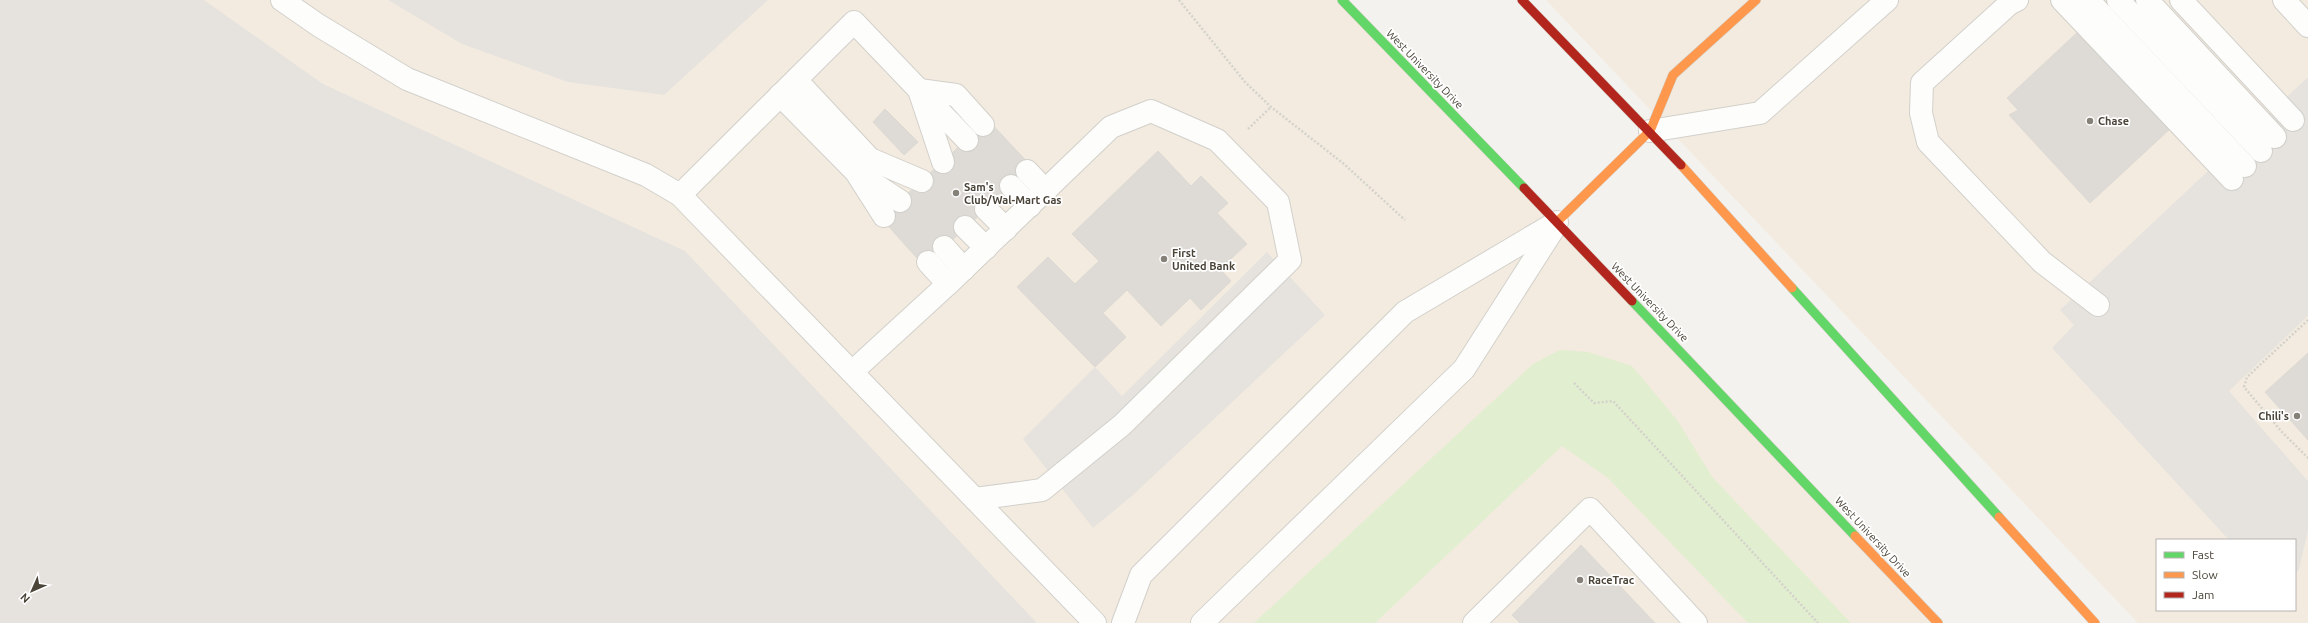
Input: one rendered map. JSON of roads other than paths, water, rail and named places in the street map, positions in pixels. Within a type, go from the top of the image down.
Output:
[{"type":"main road","name":"West University Drive","points":[[1342,0],[1557,222],[1938,623]]},
{"type":"main road","points":[[1522,0],[1650,131],[2095,623]]},
{"type":"main road","points":[[1557,222],[1650,131],[1673,75],[1756,0]]},
{"type":"street","points":[[282,0],[318,25],[407,79],[646,175],[680,196],[1095,623]]},
{"type":"street","points":[[1650,131],[1760,113],[1887,0]]},
{"type":"street","points":[[2017,0],[2009,4],[1922,83],[1921,113],[1928,142],[2042,262],[2098,305]]},
{"type":"street","points":[[2062,0],[2238,173],[2088,0]]},
{"type":"street","points":[[2118,0],[2268,144],[2147,0]]},
{"type":"street","points":[[2181,0],[2294,120]]},
{"type":"street","points":[[2284,0],[2308,26]]},
{"type":"street","points":[[680,196],[854,22],[967,140]]},
{"type":"street","points":[[796,80],[863,165],[884,216]]},
{"type":"street","points":[[919,90],[956,96],[983,125]]},
{"type":"street","points":[[919,90],[943,162]]},
{"type":"street","points":[[780,95],[863,165],[900,201]]},
{"type":"street","points":[[852,372],[964,269],[1111,127],[1151,111],[1217,140],[1278,202],[1290,260],[1122,425],[1042,490],[975,499]]},
{"type":"street","points":[[863,165],[922,181]]},
{"type":"street","points":[[1027,171],[1046,191]]},
{"type":"street","points":[[1011,186],[1030,206]]},
{"type":"street","points":[[986,209],[1006,229]]},
{"type":"street","points":[[1123,623],[1141,575],[1405,312],[1557,222]]},
{"type":"street","points":[[1202,623],[1464,368],[1557,222]]},
{"type":"street","points":[[965,228],[986,248]]},
{"type":"street","points":[[944,247],[964,269]]},
{"type":"street","points":[[928,262],[948,284]]},
{"type":"street","points":[[1474,623],[1590,509],[1696,623]]},
{"type":"place","name":"Chase","points":[[2090,121]]},
{"type":"place","name":"Sam's Club/Wal-Mart Gas","points":[[956,193]]},
{"type":"place","name":"First United Bank","points":[[1164,259]]},
{"type":"place","name":"Chili's","points":[[2297,416]]},
{"type":"place","name":"RaceTrac","points":[[1580,580]]}]
